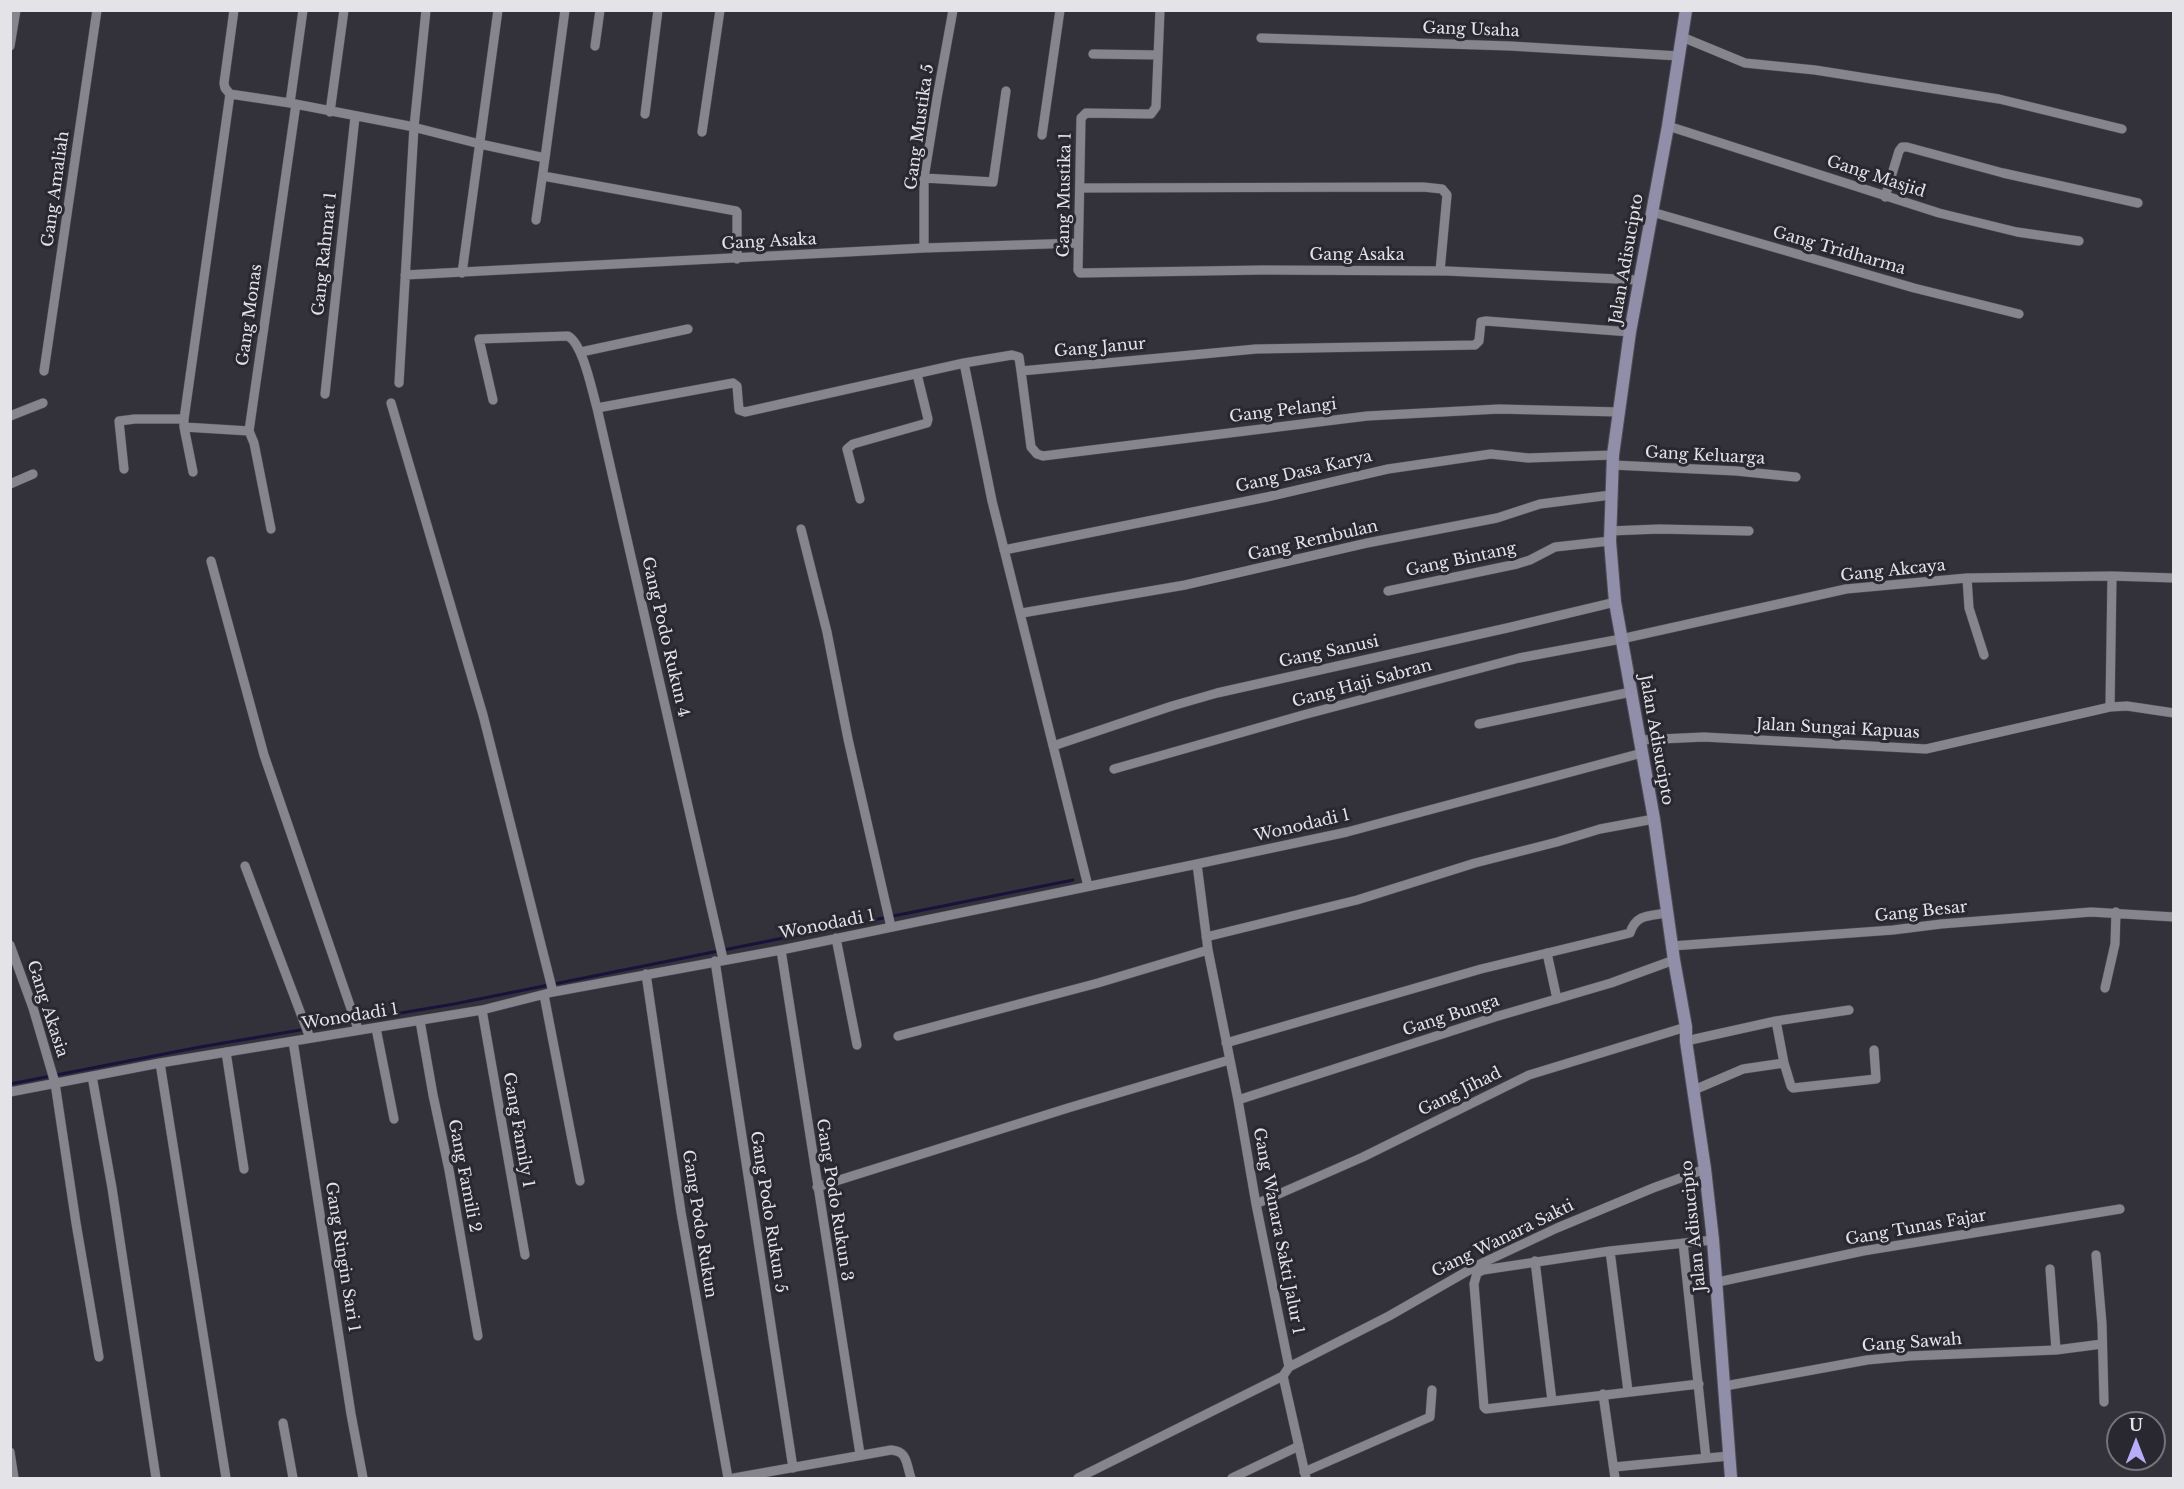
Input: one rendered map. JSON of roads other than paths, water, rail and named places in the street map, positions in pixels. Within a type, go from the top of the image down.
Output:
[{"type":"main road","name":"Jalan Adisucipto","points":[[1686,10],[1668,126],[1630,332],[1613,460],[1610,536],[1615,602],[1654,819],[1706,1169],[1718,1282],[1731,1479]]},
{"type":"street","points":[[10,46],[16,10]]},
{"type":"street","name":"Gang Amaliah","points":[[44,371],[97,10]]},
{"type":"street","points":[[234,10],[224,84],[230,94],[414,127],[546,158]]},
{"type":"street","name":"Gang Monas","points":[[271,529],[254,443],[249,431],[293,104],[303,10]]},
{"type":"street","points":[[330,111],[344,10]]},
{"type":"street","points":[[399,383],[414,127],[426,10]]},
{"type":"street","points":[[462,273],[498,10]]},
{"type":"street","points":[[536,220],[565,10]]},
{"type":"street","points":[[595,46],[600,10]]},
{"type":"street","points":[[645,114],[658,10]]},
{"type":"street","points":[[702,132],[720,10]]},
{"type":"street","name":"Gang Mustika 5","points":[[924,248],[924,178],[953,10]]},
{"type":"street","points":[[1042,135],[1060,10]]},
{"type":"street","name":"Gang Mustika 1","points":[[1078,270],[1083,114],[1151,114],[1156,107],[1160,10]]},
{"type":"street","points":[[1682,37],[1744,63],[1815,70],[1999,99],[2122,129]]},
{"type":"street","name":"Gang Usaha","points":[[1261,38],[1509,45],[1679,56]]},
{"type":"street","points":[[1094,54],[1158,55]]},
{"type":"street","points":[[924,178],[993,182],[1006,91]]},
{"type":"street","points":[[193,472],[184,423],[230,94]]},
{"type":"street","name":"Gang Rahmat 1","points":[[325,394],[355,117]]},
{"type":"street","name":"Gang Masjid","points":[[1668,126],[1885,196],[1988,226],[2079,241]]},
{"type":"street","points":[[1885,196],[1899,151],[1902,147],[1907,147],[2002,174],[2138,203]]},
{"type":"street","points":[[543,176],[736,211],[737,259]]},
{"type":"street","points":[[1080,188],[1438,188],[1445,190],[1447,195],[1440,271]]},
{"type":"street","name":"Gang Tridharma","points":[[1652,212],[1914,288],[2019,314]]},
{"type":"street","name":"Gang Asaka","points":[[405,275],[924,248],[1078,243]]},
{"type":"street","name":"Gang Asaka","points":[[1078,270],[1083,274],[1263,270],[1440,271],[1639,280]]},
{"type":"street","name":"Gang Janur","points":[[1021,371],[1256,349],[1475,345],[1479,341],[1481,322],[1486,321],[1630,332]]},
{"type":"street","points":[[493,400],[479,339],[568,336],[573,339],[580,352],[688,330]]},
{"type":"street","name":"Gang Podo Rukun 4","points":[[580,352],[597,408],[716,930],[720,960]]},
{"type":"street","points":[[597,408],[733,383],[737,386],[740,410],[744,412],[964,363],[1016,356],[1019,357],[1021,371]]},
{"type":"street","points":[[964,363],[992,501],[1022,613],[1088,886]]},
{"type":"street","name":"Gang Pelangi","points":[[1021,371],[1031,447],[1036,454],[1043,456],[1367,416],[1499,409],[1619,412]]},
{"type":"street","points":[[860,499],[848,449],[853,444],[927,423],[917,374]]},
{"type":"street","points":[[10,416],[43,403]]},
{"type":"street","points":[[391,403],[483,715],[546,964],[580,1181]]},
{"type":"street","points":[[124,469],[119,421],[135,419],[249,431]]},
{"type":"street","name":"Gang Dasa Karya","points":[[1005,550],[1267,497],[1388,469],[1491,454],[1528,458],[1613,460]]},
{"type":"street","name":"Gang Keluarga","points":[[1613,460],[1796,477]]},
{"type":"street","points":[[10,484],[33,474]]},
{"type":"street","name":"Gang Rembulan","points":[[1022,613],[1185,585],[1366,543],[1497,518],[1540,504],[1611,495]]},
{"type":"street","name":"Gang Bintang","points":[[1388,591],[1530,560],[1555,547],[1610,536],[1659,529],[1749,531]]},
{"type":"street","points":[[801,530],[827,632],[848,739],[891,927]]},
{"type":"street","points":[[212,561],[264,755],[358,1029]]},
{"type":"street","points":[[2110,707],[2112,576]]},
{"type":"street","name":"Gang Akcaya","points":[[1621,639],[1846,589],[1967,578],[2112,576],[2174,578]]},
{"type":"street","points":[[1967,578],[1969,608],[1984,654]]},
{"type":"street","name":"Gang Sanusi","points":[[1053,746],[1217,693],[1615,602]]},
{"type":"street","name":"Gang Haji Sabran","points":[[1114,768],[1519,658],[1621,639]]},
{"type":"street","points":[[1479,724],[1630,692]]},
{"type":"street","name":"Jalan Sungai Kapuas","points":[[1639,740],[1704,737],[1926,749],[2110,707],[2127,706],[2174,712]]},
{"type":"street","name":"Wonodadi 1","points":[[10,1092],[160,1063],[293,1041],[308,1033],[376,1028],[482,1010],[550,993],[781,950],[1197,864],[1347,832],[1642,753]]},
{"type":"street","points":[[1206,937],[1361,899],[1600,829],[1654,819]]},
{"type":"street","name":"Gang Wanara Sakti Jalur 1","points":[[1197,864],[1208,950],[1289,1367]]},
{"type":"street","points":[[244,866],[308,1033]]},
{"type":"street","name":"Gang Besar","points":[[1672,946],[1870,932],[2091,912],[2174,917]]},
{"type":"street","points":[[2105,988],[2115,944],[2116,912]]},
{"type":"street","points":[[1226,1043],[1481,969],[1630,933],[1634,922],[1640,918],[1667,913]]},
{"type":"street","points":[[836,938],[857,1045]]},
{"type":"street","name":"Gang Akasia","points":[[10,945],[55,1083],[99,1357]]},
{"type":"street","name":"Gang Podo Rukun 3","points":[[781,950],[860,1454]]},
{"type":"street","points":[[898,1036],[1077,989],[1208,950]]},
{"type":"street","points":[[1547,952],[1557,999]]},
{"type":"street","name":"Gang Podo Rukun 5","points":[[720,960],[794,1468]]},
{"type":"street","name":"Gang Bunga","points":[[1238,1100],[1495,1017],[1611,983],[1674,960]]},
{"type":"street","name":"Gang Podo Rukun","points":[[646,974],[681,1212],[728,1479]]},
{"type":"street","name":"Gang Family 1","points":[[482,1010],[525,1255]]},
{"type":"street","points":[[1686,1041],[1776,1021],[1849,1010]]},
{"type":"street","name":"Gang Famili 2","points":[[420,1021],[478,1336]]},
{"type":"street","points":[[1776,1021],[1784,1063],[1793,1088],[1876,1079],[1874,1050]]},
{"type":"street","name":"Gang Jihad","points":[[1256,1204],[1363,1157],[1529,1075],[1686,1027]]},
{"type":"street","points":[[376,1028],[394,1119]]},
{"type":"street","name":"Gang Ringin Sari 1","points":[[293,1041],[363,1479]]},
{"type":"street","points":[[226,1052],[244,1169]]},
{"type":"street","points":[[817,1187],[1229,1060]]},
{"type":"street","points":[[160,1063],[226,1479]]},
{"type":"street","points":[[1694,1090],[1743,1069],[1784,1063]]},
{"type":"street","points":[[92,1076],[112,1188],[156,1479]]},
{"type":"street","name":"Gang Wanara Sakti","points":[[1289,1367],[1389,1316],[1478,1264],[1653,1188],[1706,1169]]},
{"type":"street","name":"Gang Tunas Fajar","points":[[1718,1282],[1863,1251],[2120,1209]]},
{"type":"street","points":[[1699,1384],[1488,1409],[1484,1407],[1475,1278],[1479,1271],[1535,1262],[1713,1240]]},
{"type":"street","points":[[1683,1243],[1706,1458]]},
{"type":"street","points":[[1610,1251],[1628,1391]]},
{"type":"street","points":[[2096,1255],[2104,1402]]},
{"type":"street","points":[[1535,1262],[1552,1401]]},
{"type":"street","points":[[2050,1269],[2056,1350]]},
{"type":"street","name":"Gang Sawah","points":[[1725,1386],[1867,1360],[2056,1350],[2102,1344]]},
{"type":"street","points":[[1078,1479],[1283,1376],[1289,1367]]},
{"type":"street","points":[[1283,1376],[1305,1475],[1430,1418],[1432,1390]]},
{"type":"street","points":[[1603,1394],[1615,1479]]},
{"type":"street","points":[[283,1423],[293,1479]]},
{"type":"street","points":[[1232,1479],[1299,1446]]},
{"type":"street","points":[[734,1479],[891,1450],[904,1454],[910,1479]]},
{"type":"street","points":[[10,1452],[14,1479]]},
{"type":"street","points":[[1614,1467],[1729,1456]]},
{"type":"waterway","points":[[10,1084],[200,1047],[454,1004],[1073,880]]}]
